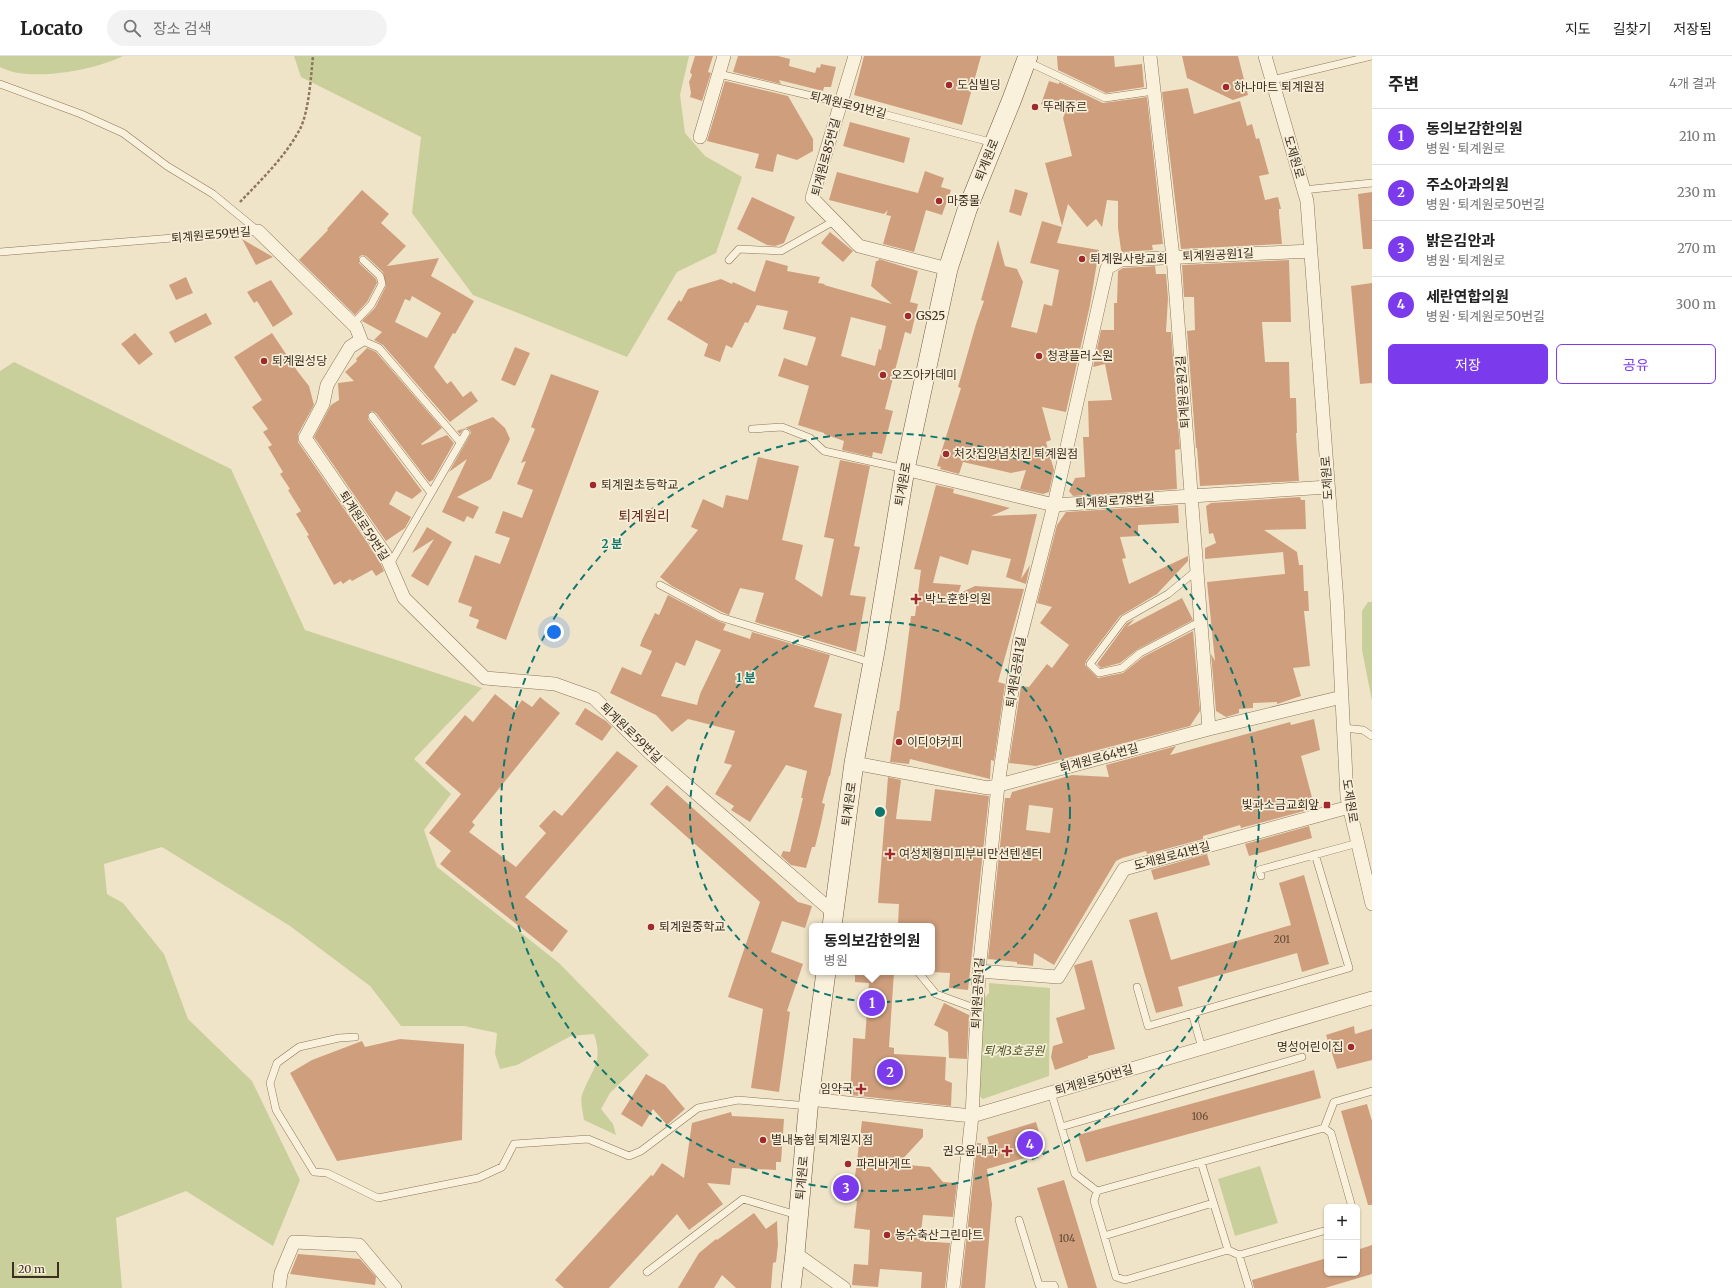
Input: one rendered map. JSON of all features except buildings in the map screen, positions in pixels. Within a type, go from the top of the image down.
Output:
[{"type":"street","points":[[700,137],[724,56]]},
{"type":"street","name":"퇴계원로85번길","points":[[855,56],[812,198],[859,246],[948,269]]},
{"type":"street","name":"퇴계원공원2길","points":[[1150,56],[1172,257],[1209,729]]},
{"type":"street","name":"도제원로","points":[[1266,56],[1306,200],[1337,602],[1346,797],[1372,904]]},
{"type":"street","name":"퇴계원로","points":[[833,920],[854,763],[873,663],[905,469],[948,269],[967,210],[1027,59]]},
{"type":"street","name":"퇴계원로59번길","points":[[258,231],[356,327],[361,340],[350,346],[326,385],[323,404],[305,438],[386,554],[404,598],[485,678],[555,684],[594,698],[650,753],[833,920]]},
{"type":"street","name":"퇴계원공원1길","points":[[953,1288],[972,1116],[979,970],[998,785],[1019,643],[1054,505],[1107,268],[1121,260],[1310,251]]},
{"type":"street","name":"퇴계원로78번길","points":[[905,469],[1054,505],[1328,487]]},
{"type":"street","name":"퇴계원로64번길","points":[[854,763],[988,788],[1209,729],[1342,697]]},
{"type":"street","name":"도제원로41번길","points":[[979,970],[1058,977],[1124,870],[1349,807]]},
{"type":"street","name":"퇴계원로","points":[[791,1288],[796,1253],[809,1103],[826,975]]},
{"type":"street","name":"퇴계원로50번길","points":[[809,1103],[972,1116],[1372,998]]},
{"type":"street","points":[[279,1288],[281,1273],[294,1242],[359,1245],[395,1288]]},
{"type":"street","points":[[796,1253],[844,1288]]},
{"type":"lane","points":[[1272,80],[1372,56]]},
{"type":"lane","points":[[1027,59],[1105,98],[1154,91]]},
{"type":"lane","name":"퇴계원로91번길","points":[[719,74],[841,103],[994,143]]},
{"type":"lane","points":[[0,84],[81,114],[123,133],[167,166],[213,194],[258,231]]},
{"type":"lane","points":[[1304,190],[1372,183]]},
{"type":"lane","points":[[729,260],[739,249],[781,251],[834,221]]},
{"type":"lane","name":"퇴계원로59번길","points":[[0,252],[258,231]]},
{"type":"lane","points":[[353,324],[371,305],[382,284],[380,276],[363,260]]},
{"type":"lane","points":[[361,340],[379,348],[460,442]]},
{"type":"lane","points":[[372,416],[430,493]]},
{"type":"lane","points":[[752,429],[782,427],[810,438],[824,451],[905,469]]},
{"type":"lane","points":[[390,564],[466,433]]},
{"type":"lane","points":[[1197,570],[1168,594],[1124,619],[1090,664],[1099,673],[1122,668],[1140,653],[1201,621]]},
{"type":"lane","points":[[660,585],[720,617],[873,663]]},
{"type":"lane","points":[[1343,728],[1363,730],[1372,736]]},
{"type":"lane","points":[[1261,876],[1259,870],[1358,843]]},
{"type":"lane","points":[[1137,987],[1148,1026],[1349,968],[1315,854]]},
{"type":"lane","points":[[920,975],[936,994],[977,1009]]},
{"type":"lane","points":[[1192,1014],[1202,1048]]},
{"type":"lane","points":[[355,1036],[299,1047],[277,1063],[270,1083],[276,1110],[314,1172],[327,1173],[378,1198],[478,1178],[502,1167],[514,1144],[588,1139],[629,1156],[641,1151],[698,1108],[738,1100],[809,1103]]},
{"type":"lane","points":[[1061,1127],[1302,1057]]},
{"type":"lane","points":[[1324,1128],[1334,1102],[1372,1091]]},
{"type":"lane","points":[[1051,1092],[1075,1174],[1097,1191]]},
{"type":"lane","points":[[1097,1191],[1324,1128]]},
{"type":"lane","points":[[1324,1128],[1331,1133],[1351,1204]]},
{"type":"lane","points":[[1201,1162],[1228,1250]]},
{"type":"lane","points":[[1097,1191],[1094,1201],[1116,1277],[1125,1280],[1228,1250],[1239,1255],[1324,1231]]},
{"type":"lane","points":[[647,1272],[743,1199],[799,1216]]},
{"type":"lane","points":[[1104,1236],[1213,1203]]},
{"type":"lane","points":[[1019,1220],[1038,1285],[1054,1285],[1055,1288]]},
{"type":"lane","points":[[1239,1255],[1249,1288]]},
{"type":"path","points":[[232,210],[279,161],[301,128],[309,97],[313,56]]},
{"type":"green space","points":[[0,56],[123,56],[96,66],[79,70],[62,73],[28,74],[12,72],[0,67]]},
{"type":"green space","points":[[294,56],[689,56],[680,95],[685,133],[705,156],[742,177],[716,253],[677,272],[627,357],[473,295],[412,213],[421,137],[301,77]]},
{"type":"green space","points":[[14,362],[231,469],[305,630],[482,688],[414,759],[451,794],[424,830],[437,867],[559,963],[649,1055],[610,1093],[601,1109],[613,1124],[616,1135],[584,1120],[581,1098],[595,1066],[598,1052],[594,1034],[571,1036],[517,1065],[500,1069],[495,1054],[497,1033],[464,1026],[401,1026],[370,986],[290,926],[162,847],[104,864],[107,894],[123,903],[164,954],[188,1019],[252,1081],[300,1180],[273,1246],[186,1191],[116,1218],[122,1288],[0,1288],[0,371]]},
{"type":"green space","points":[[1368,602],[1372,602],[1372,701],[1362,650],[1362,611]]},
{"type":"green space","name":"퇴계3호공원","points":[[989,983],[1050,988],[1049,1076],[983,1099],[978,1095],[982,1000],[989,993]]},
{"type":"green space","points":[[1260,1166],[1278,1223],[1235,1236],[1218,1179]]},
{"type":"place","name":"도심빌딩","points":[[949,85]]},
{"type":"place","name":"하나마트 퇴계원점","points":[[1226,87]]},
{"type":"place","name":"뚜레쥬르","points":[[1035,107]]},
{"type":"place","name":"마중물","points":[[939,201]]},
{"type":"place","name":"퇴계원사랑교회","points":[[1082,259]]},
{"type":"place","name":"GS25","points":[[908,316]]},
{"type":"place","name":"청광플러스원","points":[[1039,356]]},
{"type":"place","name":"퇴계원성당","points":[[264,361]]},
{"type":"place","name":"오즈아카데미","points":[[883,375]]},
{"type":"place","name":"처갓집양념치킨 퇴계원점","points":[[946,454]]},
{"type":"place","name":"퇴계원초등학교","points":[[593,485]]},
{"type":"place","name":"박노훈한의원","points":[[916,599]]},
{"type":"place","name":"이디야커피","points":[[899,742]]},
{"type":"place","name":"빛과소금교회앞","points":[[1327,805]]},
{"type":"place","name":"여성체형미피부비만선텐센터","points":[[890,854]]},
{"type":"place","name":"퇴계원중학교","points":[[651,927]]},
{"type":"place","name":"동의보감한의원","points":[[872,1003]]},
{"type":"place","name":"명성어린이집","points":[[1351,1047]]},
{"type":"place","name":"주소아과의원","points":[[890,1072]]},
{"type":"place","name":"임약국","points":[[861,1089]]},
{"type":"place","name":"별내농협 퇴계원지점","points":[[763,1140]]},
{"type":"place","name":"세란연합의원","points":[[1030,1144]]},
{"type":"place","name":"권오윤내과","points":[[1007,1151]]},
{"type":"place","name":"파리바게뜨","points":[[848,1164]]},
{"type":"place","name":"밝은김안과","points":[[846,1188]]},
{"type":"place","name":"농수축산그린마트","points":[[887,1235]]},
{"type":"district","name":"퇴계원리","points":[[644,516]]}]
